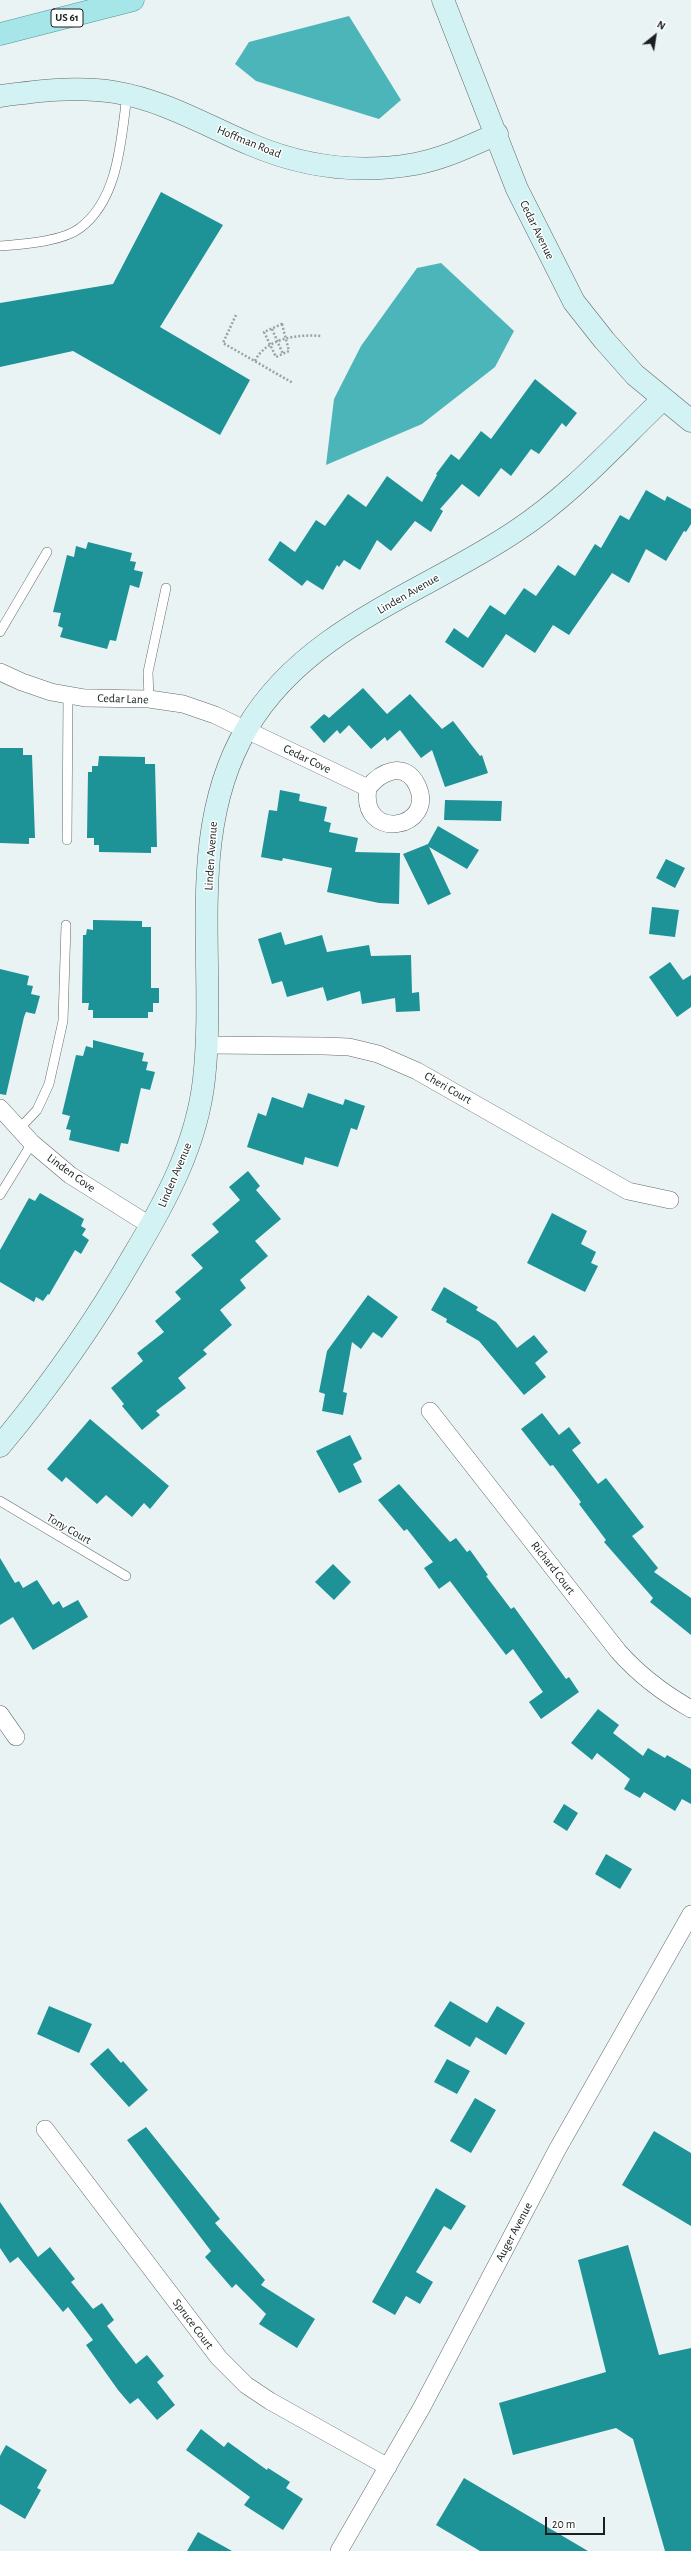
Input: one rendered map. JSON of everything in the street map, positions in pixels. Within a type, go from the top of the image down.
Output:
[{"type":"main road","name":"US 61","points":[[0,34],[133,0]]},
{"type":"street","name":"Cedar Avenue","points":[[443,0],[497,134],[517,189],[574,302],[604,340],[635,375],[691,421]]},
{"type":"street","name":"Hoffman Road","points":[[0,96],[59,89],[114,92],[158,103],[253,146],[303,163],[359,169],[415,164],[448,155],[497,134]]},
{"type":"street","name":"Linden Avenue","points":[[0,1446],[40,1398],[78,1346],[151,1226],[182,1164],[195,1124],[204,1083],[207,1045],[210,833],[217,798],[229,763],[246,729],[262,704],[287,676],[316,650],[347,629],[523,526],[559,500],[598,465],[663,398]]},
{"type":"street","name":"Cedar Lane","points":[[0,672],[22,682],[68,695],[85,698],[149,699],[183,704],[215,715],[246,729]]},
{"type":"street","name":"Cedar Cove","points":[[246,729],[368,788]]},
{"type":"street","name":"Cheri Court","points":[[207,1045],[349,1047],[378,1054],[417,1071],[628,1192],[670,1200]]},
{"type":"street","name":"Linden Cove","points":[[0,1108],[32,1143],[70,1175],[151,1226]]},
{"type":"street","name":"Richard Court","points":[[430,1411],[618,1651],[635,1670],[657,1688],[691,1709]]},
{"type":"street","points":[[0,1714],[16,1737]]},
{"type":"street","name":"Auger Avenue","points":[[339,2551],[422,2407],[557,2150],[691,1914]]},
{"type":"street","name":"Spruce Court","points":[[45,2129],[219,2358],[246,2385],[352,2449],[388,2467]]},
{"type":"lane","points":[[0,246],[43,242],[80,229],[101,206],[114,172],[127,95]]},
{"type":"lane","points":[[0,632],[47,552]]},
{"type":"lane","points":[[149,699],[148,672],[166,588]]},
{"type":"lane","points":[[67,840],[68,695]]},
{"type":"lane","points":[[19,1129],[37,1110],[51,1077],[63,1021],[66,925]]},
{"type":"lane","points":[[0,1196],[32,1143]]},
{"type":"lane","name":"Tony Court","points":[[0,1502],[126,1576]]},
{"type":"path","points":[[236,315],[223,343],[293,383]]},
{"type":"path","points":[[282,324],[289,352],[276,357],[264,332],[272,329],[282,324]]},
{"type":"path","points":[[272,329],[283,354]]},
{"type":"path","points":[[255,361],[270,344],[302,334],[321,336]]},
{"type":"water","points":[[349,16],[401,100],[379,119],[256,81],[235,64],[249,42]]},
{"type":"water","points":[[441,263],[514,331],[495,367],[422,424],[326,465],[334,399],[361,346],[417,268]]},
{"type":"building","points":[[161,192],[223,225],[160,327],[250,380],[220,435],[73,351],[0,367],[0,303],[113,284]]},
{"type":"building","points":[[535,379],[577,413],[566,427],[562,423],[539,454],[531,449],[511,476],[501,468],[479,497],[462,484],[440,509],[443,511],[431,532],[415,521],[391,551],[377,540],[360,570],[344,560],[339,567],[337,565],[323,590],[307,580],[302,586],[268,560],[280,541],[295,552],[316,520],[325,526],[348,494],[366,507],[387,476],[422,502],[437,475],[436,474],[451,454],[459,460],[481,431],[491,439]]},
{"type":"building","points":[[646,490],[665,501],[667,496],[691,509],[691,524],[686,532],[684,531],[666,561],[646,549],[629,583],[612,573],[569,635],[553,625],[535,653],[506,634],[483,668],[445,642],[454,628],[468,638],[490,605],[505,615],[524,588],[536,596],[558,565],[575,576],[595,544],[601,548],[620,515],[629,520]]},
{"type":"building","points":[[88,542],[132,553],[130,561],[136,562],[134,570],[143,572],[139,588],[130,585],[116,641],[110,640],[107,649],[60,637],[63,628],[58,626],[61,613],[53,612],[67,555],[74,557],[76,546],[86,549]]},
{"type":"building","points":[[363,688],[387,714],[410,694],[442,729],[453,721],[480,756],[482,755],[488,773],[445,787],[432,750],[421,758],[400,730],[387,741],[385,737],[371,749],[349,725],[340,734],[337,730],[324,743],[310,727],[324,714],[329,718]]},
{"type":"building","points":[[0,748],[23,748],[23,755],[32,755],[35,838],[29,838],[29,844],[0,843]]},
{"type":"building","points":[[99,756],[145,757],[145,764],[155,764],[157,847],[151,847],[151,853],[99,852],[99,845],[94,845],[94,838],[87,838],[88,772],[92,772],[92,766],[98,766]]},
{"type":"building","points":[[280,790],[300,794],[299,801],[327,807],[324,821],[331,823],[329,832],[358,838],[355,852],[400,853],[399,904],[379,903],[327,892],[332,868],[283,858],[282,861],[261,857],[269,810],[277,811]]},
{"type":"building","points":[[445,800],[502,801],[501,821],[444,820]]},
{"type":"building","points":[[438,826],[479,850],[467,869],[429,847],[451,894],[428,905],[403,854],[428,844]]},
{"type":"building","points":[[666,859],[685,868],[675,888],[656,878]]},
{"type":"building","points":[[652,907],[679,910],[675,937],[649,934]]},
{"type":"building","points":[[93,920],[142,921],[142,927],[151,927],[151,988],[159,988],[159,1003],[153,1003],[153,1012],[148,1012],[148,1018],[93,1018],[93,1010],[88,1010],[89,1003],[82,1003],[83,935],[86,935],[87,929],[93,930]]},
{"type":"building","points":[[281,932],[285,945],[322,935],[327,952],[369,945],[371,956],[411,955],[412,993],[419,992],[420,1011],[396,1012],[395,998],[362,1004],[360,991],[327,1001],[323,987],[287,997],[282,981],[272,984],[258,939]]},
{"type":"building","points":[[670,962],[683,980],[691,975],[691,1007],[677,1017],[649,977]]},
{"type":"building","points":[[0,969],[29,976],[27,985],[33,986],[31,994],[40,996],[35,1014],[26,1012],[24,1017],[6,1095],[0,1094]]},
{"type":"building","points":[[93,1040],[144,1053],[142,1061],[148,1062],[146,1070],[155,1072],[150,1090],[141,1088],[128,1144],[121,1143],[119,1152],[69,1140],[71,1130],[66,1129],[70,1116],[62,1114],[76,1055],[83,1056],[86,1046],[93,1048]]},
{"type":"building","points":[[308,1093],[343,1105],[345,1099],[365,1106],[357,1130],[351,1128],[338,1167],[305,1157],[303,1165],[247,1147],[258,1113],[266,1116],[272,1097],[303,1108]]},
{"type":"building","points":[[248,1171],[260,1186],[256,1190],[281,1219],[255,1241],[268,1256],[240,1280],[246,1288],[220,1310],[232,1325],[203,1350],[207,1354],[178,1378],[186,1388],[156,1411],[160,1415],[142,1430],[122,1406],[124,1404],[111,1388],[143,1361],[137,1353],[164,1332],[155,1321],[181,1299],[175,1292],[203,1268],[191,1255],[219,1232],[212,1224],[240,1200],[229,1187]]},
{"type":"building","points":[[40,1193],[84,1219],[81,1226],[86,1229],[82,1235],[89,1240],[81,1254],[75,1250],[49,1295],[48,1294],[43,1301],[36,1297],[34,1302],[0,1282],[0,1250],[29,1198],[35,1201]]},
{"type":"building","points":[[552,1213],[587,1231],[581,1244],[596,1252],[591,1263],[598,1266],[585,1292],[527,1263]]},
{"type":"building","points":[[444,1287],[478,1307],[476,1310],[496,1322],[517,1348],[534,1335],[548,1352],[535,1363],[546,1377],[524,1395],[479,1341],[446,1322],[447,1319],[431,1310]]},
{"type":"building","points":[[368,1295],[398,1317],[382,1338],[373,1332],[361,1349],[352,1342],[343,1392],[347,1393],[343,1415],[322,1411],[325,1394],[319,1392],[327,1351]]},
{"type":"building","points":[[542,1413],[559,1435],[569,1427],[581,1443],[572,1450],[598,1484],[606,1478],[644,1527],[632,1536],[658,1568],[654,1572],[691,1598],[691,1635],[650,1602],[653,1598],[604,1542],[606,1540],[579,1504],[581,1502],[553,1465],[550,1466],[521,1429]]},
{"type":"building","points":[[90,1419],[169,1486],[150,1509],[144,1503],[132,1517],[106,1495],[97,1504],[66,1477],[62,1482],[47,1469]]},
{"type":"building","points":[[350,1435],[362,1459],[353,1464],[362,1482],[339,1493],[316,1451]]},
{"type":"building","points":[[399,1484],[450,1542],[456,1538],[467,1552],[470,1550],[488,1575],[486,1576],[511,1609],[514,1607],[566,1679],[569,1677],[579,1692],[541,1719],[529,1702],[543,1692],[513,1649],[506,1655],[450,1581],[439,1589],[424,1568],[433,1562],[407,1529],[404,1531],[378,1500]]},
{"type":"building","points":[[0,1558],[15,1583],[19,1581],[23,1588],[37,1580],[53,1605],[59,1601],[63,1608],[78,1600],[88,1617],[33,1650],[13,1617],[0,1625]]},
{"type":"building","points":[[333,1564],[351,1582],[334,1600],[315,1582]]},
{"type":"building","points":[[598,1709],[619,1725],[613,1733],[643,1756],[648,1748],[665,1758],[667,1755],[691,1769],[691,1804],[682,1799],[675,1811],[644,1792],[640,1798],[624,1789],[630,1779],[597,1753],[592,1760],[571,1743]]},
{"type":"building","points":[[564,1804],[578,1813],[567,1831],[553,1822]]},
{"type":"building","points":[[606,1854],[632,1869],[620,1889],[595,1874]]},
{"type":"building","points":[[450,2001],[487,2023],[497,2006],[525,2023],[506,2055],[476,2037],[470,2047],[434,2026]]},
{"type":"building","points":[[49,2006],[92,2024],[79,2053],[37,2034]]},
{"type":"building","points":[[108,2048],[121,2063],[123,2061],[148,2090],[129,2107],[90,2064]]},
{"type":"building","points":[[447,2059],[470,2071],[457,2094],[434,2082]]},
{"type":"building","points":[[475,2098],[496,2110],[471,2153],[450,2141]]},
{"type":"building","points":[[146,2127],[220,2219],[215,2223],[265,2280],[261,2285],[315,2319],[297,2348],[259,2324],[266,2314],[236,2284],[232,2288],[205,2257],[211,2251],[127,2140]]},
{"type":"building","points":[[654,2131],[691,2153],[691,2226],[622,2185]]},
{"type":"building","points":[[436,2188],[466,2206],[451,2230],[444,2226],[416,2272],[433,2282],[420,2304],[406,2296],[395,2315],[372,2302]]},
{"type":"building","points":[[0,2202],[38,2257],[50,2247],[75,2279],[71,2282],[93,2309],[102,2303],[114,2320],[107,2326],[136,2364],[147,2355],[164,2376],[157,2382],[175,2405],[157,2420],[138,2398],[130,2404],[118,2390],[86,2345],[93,2340],[68,2307],[63,2312],[18,2257],[10,2263],[0,2248]]},
{"type":"building","points":[[628,2245],[659,2355],[691,2348],[691,2551],[665,2551],[633,2439],[616,2428],[513,2455],[499,2403],[606,2372],[578,2260]]},
{"type":"building","points":[[201,2429],[224,2447],[228,2442],[267,2470],[268,2468],[290,2482],[286,2488],[303,2499],[283,2530],[244,2505],[250,2497],[186,2450]]},
{"type":"building","points":[[6,2445],[47,2470],[37,2488],[41,2490],[25,2519],[0,2504],[0,2456]]},
{"type":"building","points":[[464,2478],[588,2551],[480,2551],[436,2525]]},
{"type":"building","points":[[198,2532],[232,2551],[187,2551]]}]
